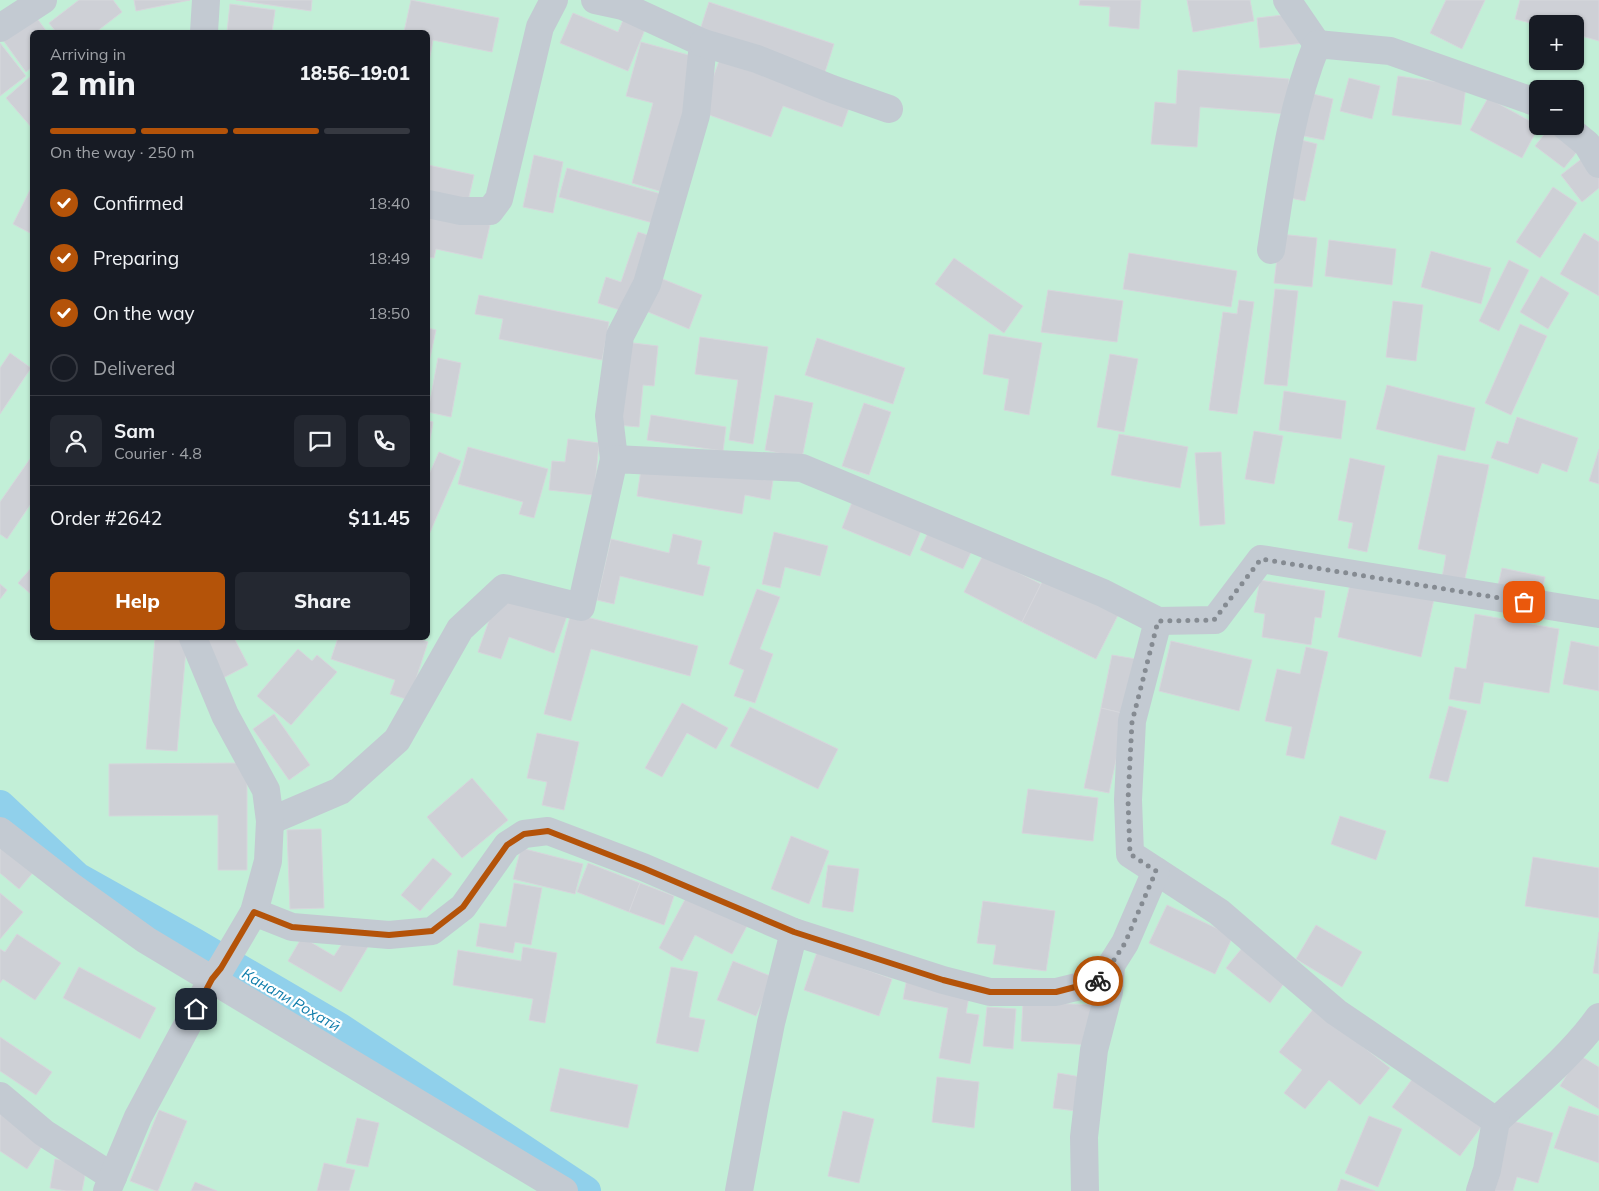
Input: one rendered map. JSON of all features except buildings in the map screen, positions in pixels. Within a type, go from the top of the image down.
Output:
[{"type":"street","points":[[0,28],[43,0]]},
{"type":"street","points":[[204,30],[206,0]]},
{"type":"street","points":[[430,204],[461,211],[490,211],[499,198],[540,27],[554,0]]},
{"type":"street","points":[[595,0],[623,6],[703,43],[757,59],[889,109]]},
{"type":"street","points":[[1288,0],[1317,44]]},
{"type":"street","points":[[270,821],[340,791],[397,740],[460,628],[504,588],[581,607],[614,459],[609,416],[620,336],[647,284],[696,116],[703,43]]},
{"type":"street","points":[[1317,44],[1390,51],[1529,100]]},
{"type":"street","points":[[1271,250],[1292,121],[1306,70],[1317,44]]},
{"type":"street","points":[[1576,135],[1587,144],[1599,164]]},
{"type":"street","points":[[614,459],[802,468],[1094,590],[1158,621],[1214,620],[1261,559],[1599,614]]},
{"type":"street","points":[[1158,621],[1132,722],[1128,800],[1130,854],[1219,912],[1336,1012],[1496,1121]]},
{"type":"street","points":[[0,1096],[110,1184],[138,1117],[216,974],[250,919],[268,860],[270,821],[266,790],[225,715],[194,640]]},
{"type":"street","points":[[0,831],[72,888],[146,940],[216,974],[564,1191]]},
{"type":"street","points":[[250,919],[292,927],[389,935],[432,931],[463,907],[507,845],[524,834],[548,831],[643,868],[794,932],[943,980],[990,992],[1056,992],[1101,980],[1125,943],[1156,871]]},
{"type":"street","points":[[739,1191],[771,1023],[794,932]]},
{"type":"street","points":[[1085,1191],[1084,1137],[1093,1059],[1109,992],[1111,966]]},
{"type":"street","points":[[1480,1191],[1487,1170],[1496,1121],[1585,1037],[1599,1017]]},
{"type":"green space","points":[[0,0],[1599,0],[1599,1191],[0,1191]]},
{"type":"waterway","name":"Канали Роҳатӣ","points":[[0,805],[77,877],[340,1028],[586,1191]]},
{"type":"way so far","points":[[1098,981],[1101,980],[1111,966],[1125,943],[1156,871],[1130,854],[1128,800],[1132,722],[1158,621],[1214,620],[1261,559],[1524,602]]},
{"type":"route","points":[[196,1009],[212,979],[221,968],[254,912],[292,927],[389,935],[432,931],[463,907],[507,845],[524,834],[548,831],[643,868],[794,932],[943,980],[990,992],[1056,992],[1098,981]]}]
